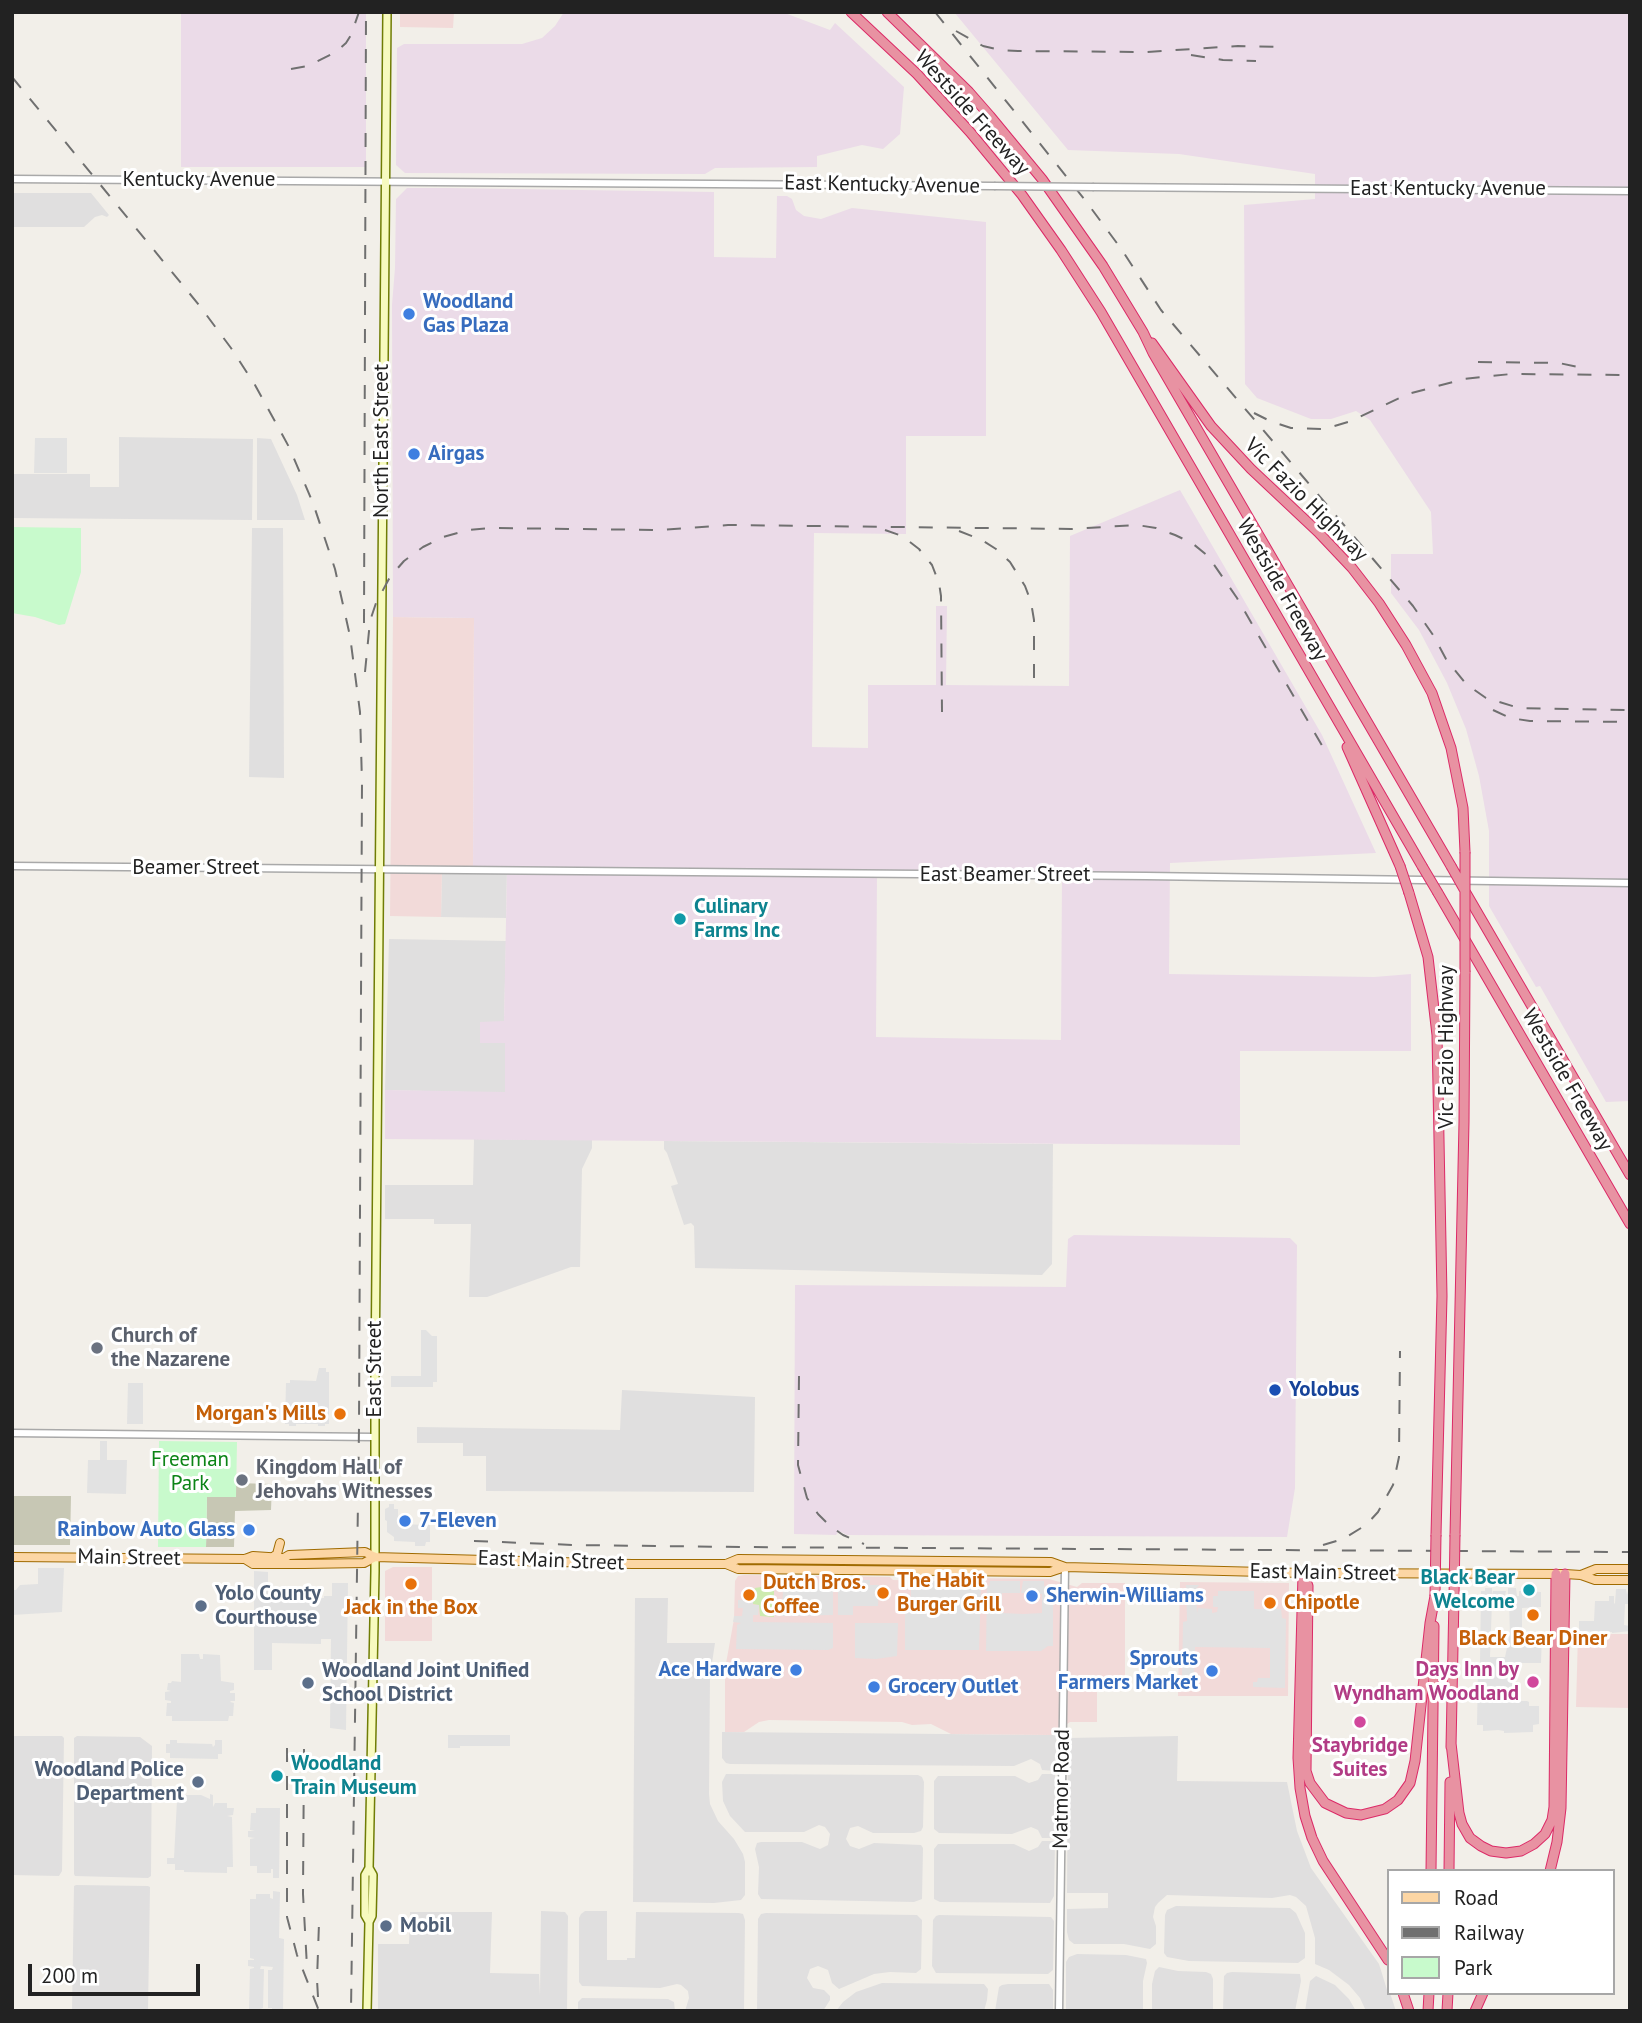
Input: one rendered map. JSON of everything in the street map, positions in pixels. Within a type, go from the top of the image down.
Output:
[{"type":"highway","points":[[845,12],[868,27]]},
{"type":"highway","name":"Westside Freeway","points":[[851,12],[917,74],[970,132],[1021,195],[1101,312],[1630,1224]]},
{"type":"highway","name":"Westside Freeway","points":[[887,12],[969,92],[1021,153],[1103,266],[1630,1175]]},
{"type":"highway","points":[[894,12],[965,83],[969,92]]},
{"type":"highway","name":"Vic Fazio Highway","points":[[1143,332],[1211,426],[1251,469],[1318,532],[1352,568],[1379,603],[1432,693],[1451,748],[1463,808],[1464,1122],[1449,1869]]},
{"type":"highway","name":"Vic Fazio Highway","points":[[1330,707],[1400,866],[1409,893],[1428,957],[1437,1035],[1442,1296],[1431,1869]]},
{"type":"highway","points":[[1303,1573],[1308,1586],[1306,1771],[1310,1783],[1325,1803],[1346,1813],[1362,1815],[1385,1809],[1398,1800],[1410,1783],[1435,1596]]},
{"type":"highway","points":[[1303,1573],[1298,1758],[1305,1816],[1312,1838],[1328,1870],[1386,1957]]},
{"type":"highway","points":[[1451,1743],[1458,1813],[1470,1838],[1491,1851],[1506,1853],[1521,1851],[1545,1834],[1552,1820],[1553,1807],[1560,1574]]},
{"type":"highway","points":[[1550,1869],[1557,1842],[1561,1808],[1560,1574]]},
{"type":"highway","points":[[1475,2011],[1482,1995]]},
{"type":"main road","name":"North East Street","points":[[380,869],[387,12]]},
{"type":"main road","name":"East Street","points":[[367,2011],[369,1922],[372,1916],[373,1885],[373,1875],[369,1868],[375,1557],[380,869]]},
{"type":"main road","points":[[273,1557],[281,1543],[284,1553],[289,1555]]},
{"type":"main road","name":"Main Street","points":[[12,1557],[244,1559],[253,1556],[284,1558],[289,1555],[365,1552],[375,1557]]},
{"type":"main road","name":"Main Street","points":[[244,1559],[253,1564],[364,1563],[375,1557]]},
{"type":"main road","name":"East Main Street","points":[[375,1557],[726,1564],[738,1569],[1051,1572],[1065,1567],[1303,1573],[1560,1574],[1581,1575],[1595,1580],[1625,1580]]},
{"type":"main road","name":"East Main Street","points":[[1581,1575],[1596,1569],[1630,1571]]},
{"type":"main road","points":[[1625,1580],[1630,1571]]},
{"type":"street","name":"Kentucky Avenue","points":[[12,179],[385,181]]},
{"type":"street","name":"East Kentucky Avenue","points":[[385,181],[1630,191]]},
{"type":"street","name":"Beamer Street","points":[[12,866],[380,869]]},
{"type":"street","name":"East Beamer Street","points":[[380,869],[1630,883]]},
{"type":"street","points":[[12,1433],[374,1437]]},
{"type":"street","name":"Matmor Road","points":[[1059,2011],[1065,1567]]},
{"type":"shaded area","points":[[181,12],[366,12],[366,167],[181,167]]},
{"type":"shaded area","points":[[400,12],[454,12],[453,28],[400,27]]},
{"type":"shaded area","points":[[564,12],[782,12],[830,30],[835,23],[904,87],[900,134],[883,149],[862,145],[817,156],[817,167],[715,168],[705,174],[405,173],[396,165],[397,48],[404,44],[522,44],[542,38],[555,26]]},
{"type":"shaded area","points":[[954,12],[1630,12],[1630,1101],[1606,1102],[1540,986],[1536,987],[1489,906],[1489,831],[1479,776],[1466,729],[1447,683],[1419,630],[1391,593],[1391,554],[1433,554],[1431,512],[1370,420],[1356,411],[1331,419],[1311,419],[1257,398],[1245,384],[1244,205],[1315,199],[1315,174],[1179,154],[1068,150]]},
{"type":"shaded area","points":[[407,188],[714,192],[714,257],[776,258],[777,196],[792,199],[796,210],[804,216],[821,219],[852,208],[986,222],[986,436],[906,436],[906,534],[814,533],[812,747],[868,748],[868,685],[936,685],[936,606],[947,606],[946,685],[1069,686],[1070,536],[1180,490],[1322,735],[1376,853],[1170,863],[1169,974],[1374,977],[1411,974],[1411,1051],[1240,1051],[1240,1145],[385,1139],[385,1090],[505,1092],[505,1043],[480,1043],[480,1022],[504,1021],[507,871],[473,870],[474,618],[393,617],[392,305],[396,199]],"holes":[[[877,874],[1062,876],[1061,1040],[876,1037]]]},
{"type":"shaded area","points":[[12,193],[91,193],[109,215],[95,217],[84,227],[12,227]]},
{"type":"shaded area","points":[[119,437],[253,439],[252,520],[12,518],[12,474],[90,474],[90,487],[119,487]]},
{"type":"shaded area","points":[[35,438],[67,438],[67,473],[34,473]]},
{"type":"shaded area","points":[[257,438],[271,439],[297,495],[305,520],[257,520]]},
{"type":"shaded area","points":[[252,528],[283,528],[284,778],[249,777]]},
{"type":"shaded area","points":[[393,617],[474,618],[473,870],[442,870],[441,917],[390,916]]},
{"type":"shaded area","points":[[442,870],[507,870],[506,918],[441,917]]},
{"type":"shaded area","points":[[389,939],[506,941],[504,1022],[480,1022],[505,1043],[505,1093],[385,1090]]},
{"type":"shaded area","points":[[474,1139],[592,1140],[592,1148],[582,1169],[580,1267],[571,1267],[487,1297],[469,1297],[471,1224],[434,1224],[434,1219],[385,1219],[385,1185],[473,1185]]},
{"type":"shaded area","points":[[664,1141],[1053,1144],[1052,1264],[1042,1275],[695,1268],[694,1226],[691,1223],[684,1225],[671,1186],[678,1184],[664,1149]]},
{"type":"shaded area","points":[[1074,1235],[1290,1238],[1297,1245],[1295,1488],[1287,1537],[847,1535],[839,1531],[836,1535],[794,1534],[795,1285],[1066,1287],[1068,1239]]},
{"type":"shaded area","points":[[421,1330],[437,1336],[437,1382],[433,1382],[433,1387],[391,1387],[391,1376],[421,1376]]},
{"type":"shaded area","points":[[319,1368],[326,1368],[326,1372],[329,1372],[329,1424],[285,1424],[286,1383],[290,1383],[290,1380],[316,1381]]},
{"type":"shaded area","points":[[128,1383],[143,1383],[143,1424],[127,1424]]},
{"type":"shaded area","points":[[622,1390],[755,1397],[754,1492],[486,1491],[486,1456],[463,1456],[463,1443],[417,1443],[417,1427],[620,1430]]},
{"type":"shaded area","points":[[100,1441],[107,1441],[107,1460],[127,1460],[126,1494],[87,1493],[88,1460],[100,1460]]},
{"type":"shaded area","points":[[236,1483],[272,1484],[271,1510],[235,1511],[234,1547],[206,1547],[207,1497],[236,1497]]},
{"type":"shaded area","points":[[12,1496],[71,1496],[70,1545],[12,1545]]},
{"type":"shaded area","points":[[389,1504],[394,1504],[394,1509],[398,1509],[398,1524],[430,1525],[430,1542],[426,1542],[425,1546],[415,1546],[415,1542],[394,1541],[394,1537],[387,1532],[385,1520],[385,1509]]},
{"type":"shaded area","points":[[393,1567],[432,1567],[432,1641],[385,1641],[385,1571]]},
{"type":"shaded area","points":[[38,1568],[64,1568],[62,1612],[12,1615],[12,1590],[16,1590],[20,1585],[38,1584]]},
{"type":"shaded area","points":[[254,1571],[268,1572],[268,1599],[324,1598],[332,1596],[332,1583],[348,1583],[346,1730],[330,1728],[331,1639],[321,1639],[321,1644],[272,1643],[272,1670],[254,1670]]},
{"type":"shaded area","points":[[821,1575],[829,1575],[829,1584],[833,1584],[833,1615],[782,1616],[783,1588],[774,1584],[774,1579],[818,1579],[820,1583]]},
{"type":"shaded area","points":[[738,1576],[890,1577],[893,1580],[938,1581],[970,1578],[1049,1579],[1077,1587],[1082,1583],[1125,1583],[1125,1685],[1097,1685],[1097,1722],[1070,1722],[1051,1735],[951,1734],[931,1724],[912,1725],[902,1722],[769,1720],[759,1722],[744,1732],[725,1732],[725,1669],[734,1619],[735,1581]]},
{"type":"shaded area","points":[[842,1580],[870,1580],[870,1585],[879,1585],[878,1606],[853,1606],[853,1615],[838,1615],[838,1585],[842,1584]]},
{"type":"shaded area","points":[[916,1581],[977,1581],[977,1586],[981,1586],[979,1650],[905,1650],[905,1610],[916,1607],[917,1600],[911,1599],[911,1585],[916,1585]]},
{"type":"shaded area","points":[[990,1581],[1020,1581],[1020,1593],[1002,1593],[1002,1613],[1023,1614],[1042,1613],[1042,1594],[1021,1593],[1023,1581],[1044,1581],[1048,1592],[1052,1592],[1053,1599],[1053,1646],[1041,1651],[986,1651],[987,1586]]},
{"type":"shaded area","points":[[1180,1582],[1289,1583],[1288,1696],[1178,1696]]},
{"type":"shaded area","points":[[1186,1585],[1199,1585],[1196,1589],[1197,1613],[1198,1608],[1217,1612],[1218,1607],[1213,1607],[1213,1596],[1218,1596],[1218,1591],[1254,1591],[1254,1609],[1281,1609],[1282,1618],[1286,1619],[1285,1688],[1253,1687],[1253,1682],[1257,1682],[1258,1678],[1270,1678],[1270,1648],[1195,1647],[1194,1680],[1182,1680],[1183,1622],[1187,1621]]},
{"type":"shaded area","points":[[1485,1588],[1492,1588],[1492,1595],[1493,1591],[1506,1591],[1505,1595],[1508,1596],[1508,1588],[1516,1588],[1517,1596],[1519,1591],[1541,1592],[1541,1607],[1522,1608],[1522,1631],[1542,1633],[1541,1663],[1517,1663],[1517,1670],[1512,1670],[1516,1701],[1527,1701],[1529,1706],[1539,1706],[1539,1724],[1533,1725],[1533,1732],[1483,1731],[1483,1725],[1477,1725],[1478,1670],[1491,1670],[1491,1662],[1480,1663],[1481,1591],[1485,1591]],"holes":[[[1492,1602],[1509,1603],[1510,1634],[1505,1657],[1490,1657]]]},
{"type":"shaded area","points":[[1616,1589],[1626,1589],[1627,1595],[1630,1591],[1630,1604],[1625,1604],[1624,1625],[1630,1626],[1630,1631],[1579,1631],[1579,1621],[1594,1621],[1595,1601],[1609,1601],[1609,1596],[1614,1596],[1615,1604]]},
{"type":"shaded area","points":[[635,1598],[668,1598],[667,1643],[715,1643],[710,1676],[710,1804],[718,1821],[743,1854],[745,1895],[741,1900],[714,1903],[633,1902]]},
{"type":"shaded area","points":[[738,1600],[753,1600],[753,1605],[759,1605],[758,1615],[753,1615],[753,1622],[833,1623],[833,1648],[736,1649],[737,1625],[741,1623],[733,1622],[734,1616],[742,1616],[743,1608],[738,1608]]},
{"type":"shaded area","points":[[855,1623],[898,1623],[897,1656],[855,1658]]},
{"type":"shaded area","points":[[1578,1634],[1630,1634],[1630,1708],[1576,1707]]},
{"type":"shaded area","points":[[181,1654],[199,1654],[200,1659],[203,1659],[203,1654],[220,1655],[221,1681],[234,1683],[234,1690],[230,1691],[235,1693],[235,1701],[230,1702],[234,1703],[233,1716],[229,1716],[228,1721],[172,1721],[172,1716],[166,1716],[167,1703],[171,1701],[165,1700],[165,1692],[171,1691],[167,1690],[168,1683],[181,1682]]},
{"type":"shaded area","points":[[722,1732],[1056,1735],[1056,1771],[1042,1770],[1040,1764],[1031,1759],[1014,1766],[730,1764],[722,1758]]},
{"type":"shaded area","points":[[448,1735],[510,1735],[510,1746],[448,1748]]},
{"type":"shaded area","points":[[12,1736],[64,1738],[62,1871],[59,1876],[12,1875]]},
{"type":"shaded area","points":[[1178,1736],[1177,1781],[1287,1782],[1297,1831],[1311,1868],[1379,1964],[1386,1995],[1391,1995],[1396,2011],[1366,2011],[1349,1985],[1329,1970],[1315,1964],[1315,1938],[1306,1906],[1290,1895],[1272,1898],[1167,1895],[1155,1907],[1153,1917],[1156,1944],[1150,1949],[1124,1944],[1074,1944],[1069,1940],[1067,1909],[1108,1908],[1108,1893],[1067,1893],[1068,1738]]},
{"type":"shaded area","points":[[140,1737],[152,1746],[151,1876],[148,1878],[74,1874],[74,1738]]},
{"type":"shaded area","points":[[170,1740],[177,1740],[177,1743],[212,1744],[213,1747],[215,1740],[222,1740],[222,1754],[218,1754],[218,1759],[170,1758],[170,1753],[166,1753],[166,1744],[170,1744]]},
{"type":"shaded area","points":[[726,1774],[922,1777],[921,1831],[873,1833],[858,1826],[850,1828],[846,1839],[850,1846],[859,1849],[874,1843],[921,1845],[922,1899],[914,1902],[761,1899],[758,1894],[759,1867],[755,1849],[757,1843],[802,1842],[820,1849],[828,1845],[830,1834],[825,1827],[819,1825],[804,1832],[745,1832],[730,1816],[723,1801],[722,1782]]},
{"type":"shaded area","points":[[1042,1774],[1055,1774],[1055,1838],[1042,1838],[1038,1830],[1031,1827],[1012,1834],[939,1833],[934,1829],[934,1781],[938,1776],[1015,1776],[1029,1783],[1038,1780]]},
{"type":"shaded area","points":[[210,1794],[213,1795],[213,1807],[215,1803],[227,1803],[227,1808],[234,1808],[233,1815],[227,1816],[232,1817],[233,1867],[227,1867],[227,1873],[175,1870],[175,1864],[167,1864],[167,1858],[174,1858],[177,1800],[183,1795],[201,1795],[210,1799]]},
{"type":"shaded area","points":[[256,1808],[280,1808],[279,1878],[273,1878],[273,1869],[271,1873],[257,1873],[257,1866],[250,1866],[250,1839],[255,1838],[248,1837],[248,1831],[255,1831],[250,1830],[251,1813],[256,1813]]},
{"type":"shaded area","points":[[1042,1841],[1055,1841],[1054,1896],[1050,1903],[940,1902],[934,1899],[934,1849],[938,1844],[1014,1844],[1029,1851],[1038,1847]]},
{"type":"shaded area","points":[[76,1885],[150,1887],[148,2011],[72,2011]]},
{"type":"shaded area","points":[[273,1891],[280,1892],[279,1938],[284,1939],[283,2011],[272,2011],[272,2008],[268,2008],[268,1970],[273,1967],[261,1966],[260,1969],[264,1969],[263,2008],[260,2011],[249,2011],[250,1969],[254,1968],[248,1966],[248,1960],[254,1960],[250,1958],[250,1899],[256,1899],[256,1894],[270,1894],[273,1899]]},
{"type":"shaded area","points":[[1176,1906],[1290,1908],[1296,1913],[1305,1933],[1305,1958],[1298,1963],[1189,1961],[1167,1957],[1164,1953],[1165,1915],[1167,1910]]},
{"type":"shaded area","points":[[541,1911],[565,1912],[568,1916],[567,2011],[378,2011],[378,1944],[409,1944],[410,1912],[492,1912],[490,1973],[539,1974],[540,1996]]},
{"type":"shaded area","points":[[585,1911],[607,1911],[607,1960],[635,1958],[636,1912],[743,1914],[744,2011],[685,2011],[688,1991],[677,1984],[660,1988],[582,1986],[579,1982],[579,1918]]},
{"type":"shaded area","points":[[761,1914],[917,1915],[922,1920],[921,1969],[916,1973],[874,1974],[839,1989],[832,1983],[828,1970],[818,1966],[810,1969],[807,1978],[813,1988],[824,1990],[830,1996],[823,2011],[757,2011],[758,1919]]},
{"type":"shaded area","points":[[939,1915],[1051,1917],[1054,1921],[1053,1970],[1048,1974],[936,1973],[932,1966],[933,1920]]},
{"type":"shaded area","points":[[1077,1954],[1126,1955],[1146,1959],[1143,2011],[1066,2011],[1066,1962],[1069,1957]]},
{"type":"shaded area","points":[[1159,1967],[1211,1974],[1213,2011],[1152,2011],[1152,1984],[1155,1971]]},
{"type":"shaded area","points":[[1232,1972],[1300,1974],[1295,2011],[1223,2011],[1224,1976]]},
{"type":"shaded area","points":[[1316,1976],[1335,1985],[1356,2011],[1305,2011],[1310,1981]]},
{"type":"shaded area","points":[[882,1983],[984,1984],[988,1989],[987,2000],[984,2011],[836,2011],[856,1992]]},
{"type":"shaded area","points":[[1008,1984],[1049,1984],[1053,1990],[1053,2011],[995,2011],[999,1987]]},
{"type":"shaded area","points":[[582,1998],[668,1999],[674,2002],[675,2011],[578,2011],[578,2002]]},
{"type":"green space","points":[[12,527],[81,528],[81,572],[65,624],[59,625],[12,613]]},
{"type":"green space","name":"Freeman Park","points":[[159,1441],[237,1442],[236,1497],[207,1497],[206,1547],[158,1547]]},
{"type":"green space","points":[[761,1587],[774,1591],[774,1617],[760,1616],[759,1605],[753,1604],[754,1590]]},
{"type":"railway","points":[[291,69],[308,66],[336,52],[351,35],[359,12]]},
{"type":"railway","points":[[364,623],[366,12]]},
{"type":"railway","points":[[935,12],[1085,200],[1161,310],[1413,606],[1446,659],[1466,684],[1486,698],[1519,708],[1630,710]]},
{"type":"railway","points":[[956,31],[983,46],[1018,51],[1147,52],[1238,46],[1279,47]]},
{"type":"railway","points":[[1191,55],[1256,61]]},
{"type":"railway","points":[[12,77],[199,305],[255,385],[289,447],[313,503],[335,569],[350,636],[360,712],[362,782],[359,1427],[351,2011]]},
{"type":"railway","points":[[1478,362],[1559,363],[1587,369]]},
{"type":"railway","points":[[1254,413],[1291,428],[1325,429],[1351,421],[1408,394],[1464,379],[1511,374],[1630,375]]},
{"type":"railway","points":[[365,672],[370,621],[390,577],[404,561],[423,547],[443,537],[468,530],[660,530],[728,525],[1071,529],[1137,525],[1175,535],[1192,543],[1208,556],[1237,598],[1324,749]]},
{"type":"railway","points":[[885,530],[902,536],[919,549],[932,565],[939,583],[942,712]]},
{"type":"railway","points":[[959,531],[996,549],[1010,562],[1025,586],[1034,620],[1034,680]]},
{"type":"railway","points":[[1493,710],[1510,718],[1530,721],[1630,722]]},
{"type":"railway","points":[[1323,1545],[1343,1539],[1366,1525],[1378,1512],[1393,1485],[1399,1457],[1400,1351]]},
{"type":"railway","points":[[799,1376],[798,1465],[807,1498],[829,1525],[843,1535],[864,1544]]},
{"type":"railway","points":[[474,1541],[743,1547],[1630,1552]]},
{"type":"railway","points":[[287,1748],[287,1917],[297,1955],[319,2011]]},
{"type":"railway","points":[[304,1749],[303,1894],[307,1967]]},
{"type":"railway","points":[[318,1997],[319,1923]]},
{"type":"place","name":"Woodland Gas Plaza","points":[[409,314]]},
{"type":"place","name":"Airgas","points":[[414,454]]},
{"type":"place","name":"Culinary Farms Inc","points":[[680,919]]},
{"type":"place","name":"Church of the Nazarene","points":[[97,1348]]},
{"type":"place","name":"Yolobus","points":[[1275,1390]]},
{"type":"place","name":"Morgan's Mills","points":[[340,1414]]},
{"type":"place","name":"Kingdom Hall of Jehovahs Witnesses","points":[[242,1480]]},
{"type":"place","name":"7-Eleven","points":[[405,1521]]},
{"type":"place","name":"Rainbow Auto Glass","points":[[249,1530]]},
{"type":"place","name":"Jack in the Box","points":[[411,1584]]},
{"type":"place","name":"Black Bear Welcome","points":[[1529,1590]]},
{"type":"place","name":"The Habit Burger Grill","points":[[883,1593]]},
{"type":"place","name":"Dutch Bros. Coffee","points":[[749,1595]]},
{"type":"place","name":"Sherwin-Williams","points":[[1032,1596]]},
{"type":"place","name":"Chipotle","points":[[1270,1603]]},
{"type":"place","name":"Yolo County Courthouse","points":[[201,1606]]},
{"type":"place","name":"Black Bear Diner","points":[[1533,1615]]},
{"type":"place","name":"Ace Hardware","points":[[796,1670]]},
{"type":"place","name":"Sprouts Farmers Market","points":[[1212,1671]]},
{"type":"place","name":"Days Inn by Wyndham Woodland","points":[[1533,1682]]},
{"type":"place","name":"Woodland Joint Unified School District","points":[[308,1683]]},
{"type":"place","name":"Grocery Outlet","points":[[874,1687]]},
{"type":"place","name":"Staybridge Suites","points":[[1360,1722]]},
{"type":"place","name":"Woodland Train Museum","points":[[277,1776]]},
{"type":"place","name":"Woodland Police Department","points":[[198,1782]]},
{"type":"place","name":"Mobil","points":[[386,1926]]}]
